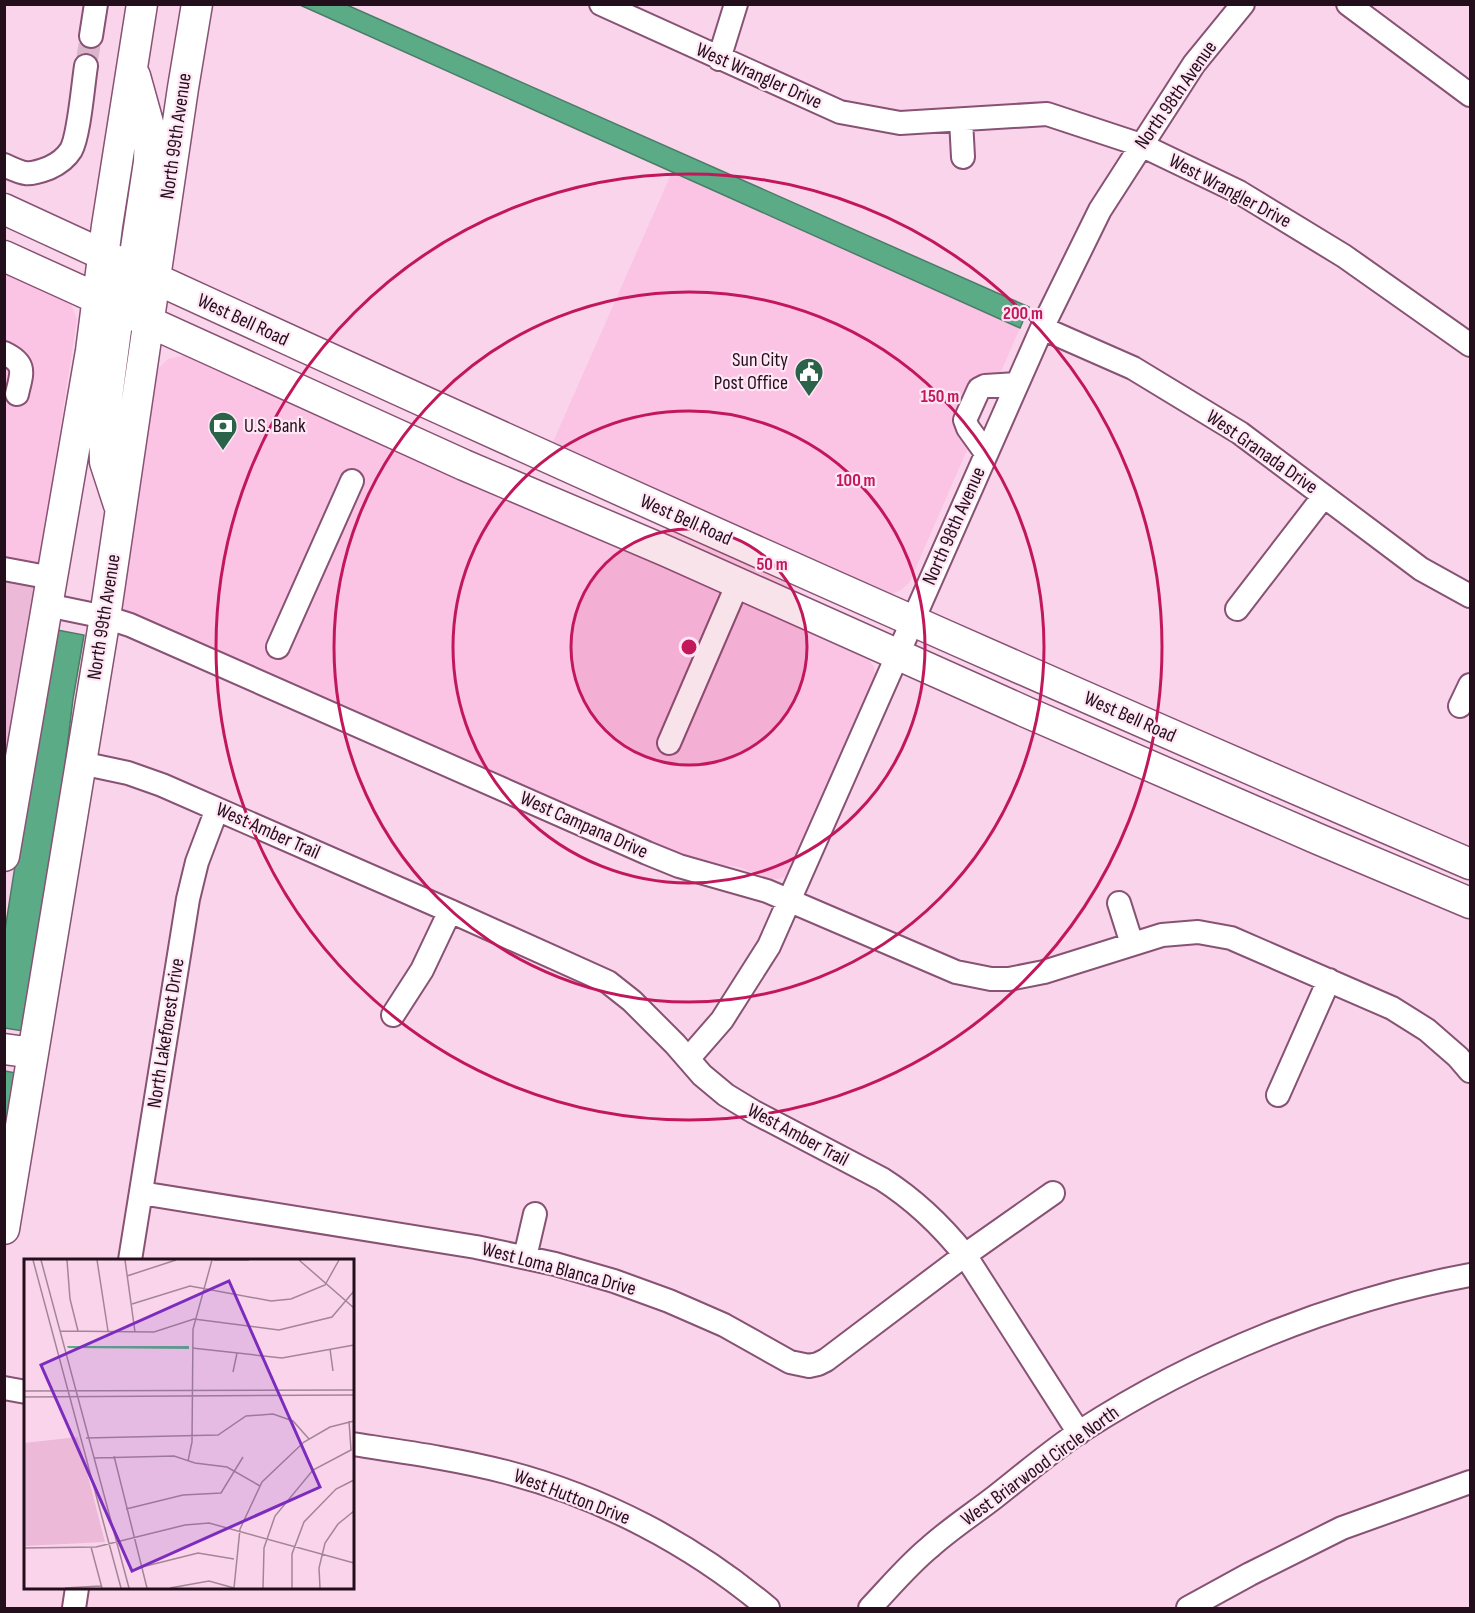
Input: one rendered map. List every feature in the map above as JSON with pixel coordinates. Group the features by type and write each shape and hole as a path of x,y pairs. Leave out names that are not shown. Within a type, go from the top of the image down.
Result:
{"main road":[{"path":"4,856 91,351 109,302 120,289 112,266 103,255 142,4"},
{"name":"North 99th Avenue","path":"144,274 183,88 192,5"},
{"path":"132,65 150,130 144,274 133,287 136,299 149,320"},
{"name":"West Bell Road","path":"4,209 386,386 912,621 1470,864"},
{"name":"West Bell Road","path":"4,256 456,461 1318,839 1470,903"},
{"path":"109,302 104,420 105,462 120,509"},
{"name":"North 99th Avenue","path":"4,1229 19,1051 81,763 149,320"}],"street":[{"path":"91,36 96,4"},
{"name":"West Wrangler Drive","path":"601,4 840,112 900,123 1047,114 1141,145 1239,192 1344,255 1470,345"},
{"path":"719,59 736,4"},
{"name":"North 98th Avenue","path":"688,1059 722,1020 769,946 1042,328 1100,210 1194,64 1243,4"},
{"path":"1348,4 1470,95"},
{"path":"4,165 31,174 54,166 63,159 72,148 75,136 86,66"},
{"path":"961,120 963,157"},
{"name":"West Granada Drive","path":"1042,328 1133,368 1240,433 1421,569 1470,596"},
{"path":"4,353 17,359 22,368 17,394"},
{"path":"986,453 964,420 979,389 985,386 1017,384"},
{"path":"278,647 352,482"},
{"path":"1237,609 1324,496"},
{"name":"West Campana Drive","path":"4,569 105,617 143,631 679,867 738,881 790,900 949,969 973,976 1009,979 1044,972 1162,935 1179,932 1214,934 1248,944 1392,1008 1444,1044 1470,1071"},
{"path":"669,743 738,583"},
{"path":"1460,706 1470,685"},
{"name":"West Amber Trail","path":"81,763 145,778 608,982 632,1001 712,1085 739,1104 897,1189 932,1217 965,1255 1079,1433"},
{"name":"North Lakeforest Drive","path":"130,1259 188,899 196,862 217,809"},
{"path":"1119,903 1132,944"},
{"path":"393,1015 422,970 450,911"},
{"path":"1278,1095 1329,980"},
{"name":"West Loma Blanca Drive","path":"141,1193 476,1247 584,1272 642,1290 724,1325 790,1362 809,1366 826,1360 965,1255 1053,1193"},
{"path":"525,1257 535,1214"},
{"name":"West Briarwood Circle North","path":"870,1608 929,1547 1079,1433 1144,1394 1209,1361 1330,1312 1470,1275"},
{"path":"4,1388 24,1392"},
{"name":"West Hutton Drive","path":"354,1444 478,1465 534,1480 589,1500 642,1524 692,1553 741,1586 768,1608"},
{"path":"1188,1608 1342,1528 1470,1482"},
{"path":"74,1608 77,1589"}],"shaded area":[{"path":"300,5 347,5 1029,307 1020,328"},
{"path":"672,172 1020,328 914,572 909,583 901,590 892,594 553,442"},
{"path":"4,271 70,302 77,319 36,585 5,579"},
{"path":"182,356 194,357 864,652 874,667 875,676 785,877 769,879 739,867 709,863 660,848 131,615 123,609 120,601 156,377 159,368 168,359"},
{"path":"5,579 36,585 5,781"},
{"path":"52,629 84,635 73,699 55,848 23,1031 5,1028 5,930"},
{"path":"5,1071 16,1073 5,1132"}],"tunnel":[{"path":"86,66 91,36"}],"place":[{"name":"Sun City Post Office","path":"809,398"},
{"name":"U.S. Bank","path":"223,452"}]}
